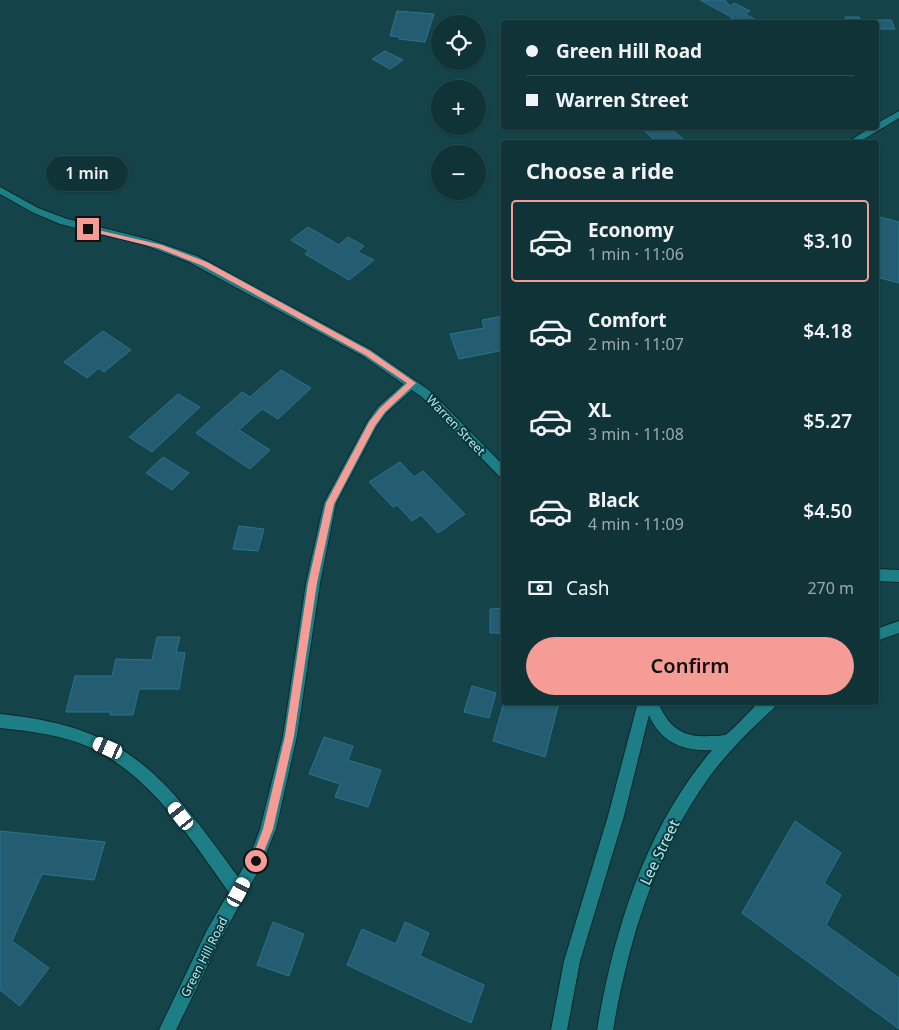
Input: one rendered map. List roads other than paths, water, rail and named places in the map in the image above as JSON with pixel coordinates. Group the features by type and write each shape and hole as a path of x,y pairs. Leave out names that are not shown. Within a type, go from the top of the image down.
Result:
{"street":[{"path":"879,126 899,114"},
{"path":"856,140 873,130"},
{"name":"Warren Street","path":"0,190 35,210 64,222 147,242 193,259 367,353 431,398 501,471"},
{"name":"Green Hill Road","path":"167,1030 213,936 256,861 268,829 290,736 313,583 330,503 372,424 382,410 412,383"},
{"path":"879,576 899,576"},
{"path":"879,577 899,583"},
{"path":"879,634 899,627"},
{"path":"559,1030 572,961 616,816 644,705"},
{"path":"652,705 656,717 665,730 691,745 729,742"},
{"name":"Lee Street","path":"605,1030 622,941 648,872 682,806 701,777 729,742 767,705"},
{"path":"0,721 20,722 55,729 108,748 134,768 169,801 239,892"}]}
